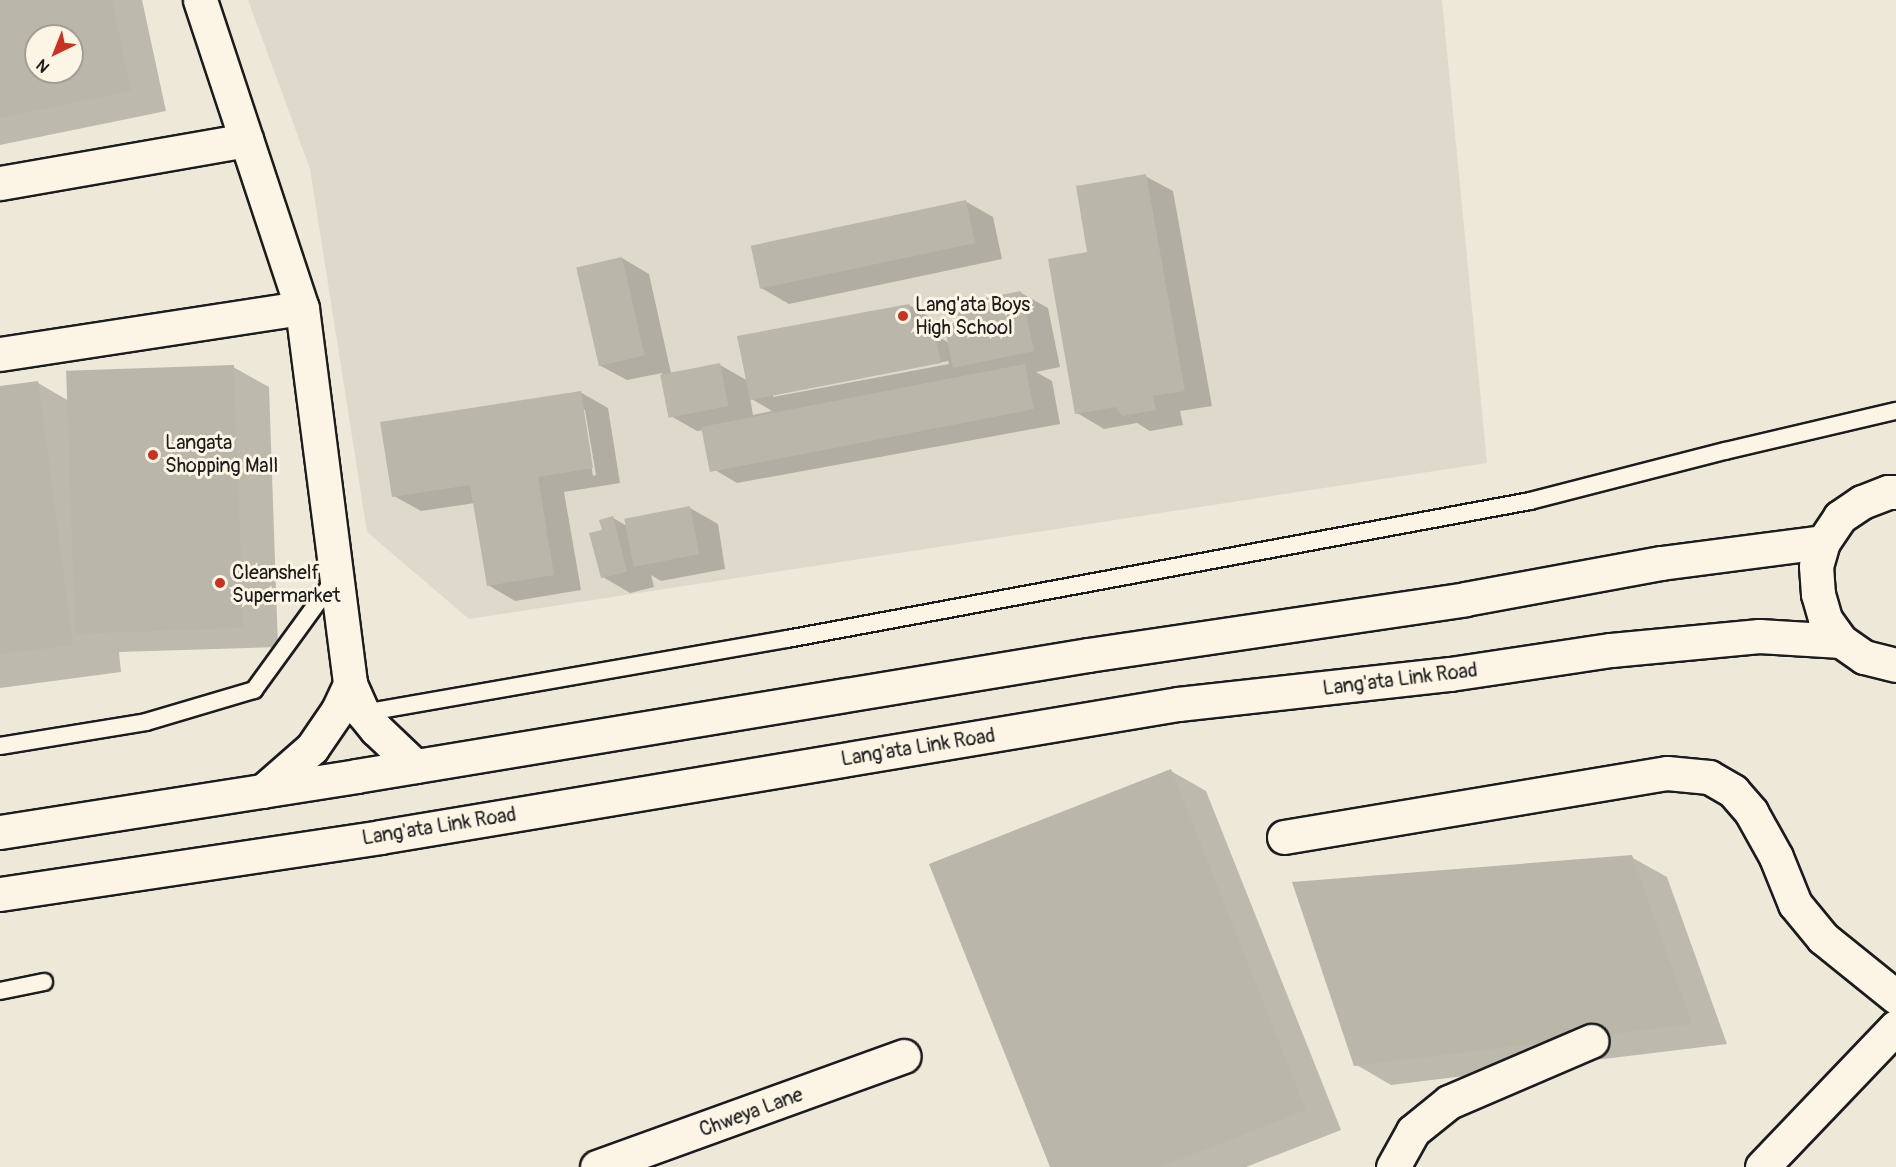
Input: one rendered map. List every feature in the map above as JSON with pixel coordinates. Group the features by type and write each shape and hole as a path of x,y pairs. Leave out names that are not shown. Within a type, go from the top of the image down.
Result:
{"main road":[{"path":"200,0 302,308 336,577 356,698 391,746 415,766"},
{"path":"0,183 246,140"},
{"path":"0,354 302,308"},
{"path":"1894,667 1864,657 1841,641 1825,619 1818,594 1816,566 1823,542 1840,517 1862,502 1887,492 1896,492"},
{"path":"0,832 1088,655 1465,599 1661,563 1823,542"},
{"name":"Lang'ata Link Road","path":"0,894 380,837 1178,704 1450,674 1611,650 1759,636 1841,641"},
{"path":"262,791 312,748 338,710 356,698"},
{"path":"1284,837 1667,773 1709,777 1733,791 1751,812 1776,857 1795,904 1823,938 1896,997"},
{"path":"1762,1167 1896,1027"},
{"path":"1393,1167 1413,1131 1449,1102 1591,1041"},
{"name":"Chweya Lane","path":"597,1167 904,1056"}],"lane":[{"path":"356,698 787,639 1530,501 1779,437 1896,411"},
{"path":"0,746 146,722 254,690 336,577"},
{"path":"0,991 44,982"}],"shaded area":[{"name":"Lang'ata Boys High School","path":"248,0 1442,0 1487,463 469,619 367,532 310,169"}],"building":[{"path":"0,0 112,0 131,91 0,118"},
{"path":"1146,174 1185,391 1153,396 1156,410 1122,416 1116,407 1075,414 1048,259 1087,252 1076,186"},
{"path":"966,200 975,243 760,289 751,246"},
{"path":"622,257 645,355 599,366 576,268"},
{"path":"1021,291 1034,351 953,368 944,324 959,322 955,304"},
{"path":"909,304 915,337 935,333 941,363 750,400 737,336"},
{"path":"720,363 728,406 669,418 660,375"},
{"path":"1025,364 1034,409 710,472 701,427"},
{"name":"Langata Shopping Mall","path":"234,365 243,628 75,634 66,371"},
{"path":"38,381 73,645 0,654 0,386"},
{"path":"581,391 593,468 538,477 554,575 487,586 470,485 392,497 380,422"},
{"path":"690,506 699,554 634,567 624,519"},
{"path":"613,516 627,572 601,578 589,533 602,530 599,520"},
{"path":"1171,769 1306,1110 1160,1167 1050,1167 929,864"},
{"path":"1632,855 1692,1024 1354,1066 1292,882"}],"place":[{"name":"Lang'ata Boys High School","path":"903,316"},
{"name":"Langata Shopping Mall","path":"153,455"},
{"name":"Cleanshelf Supermarket","path":"220,583"}]}
